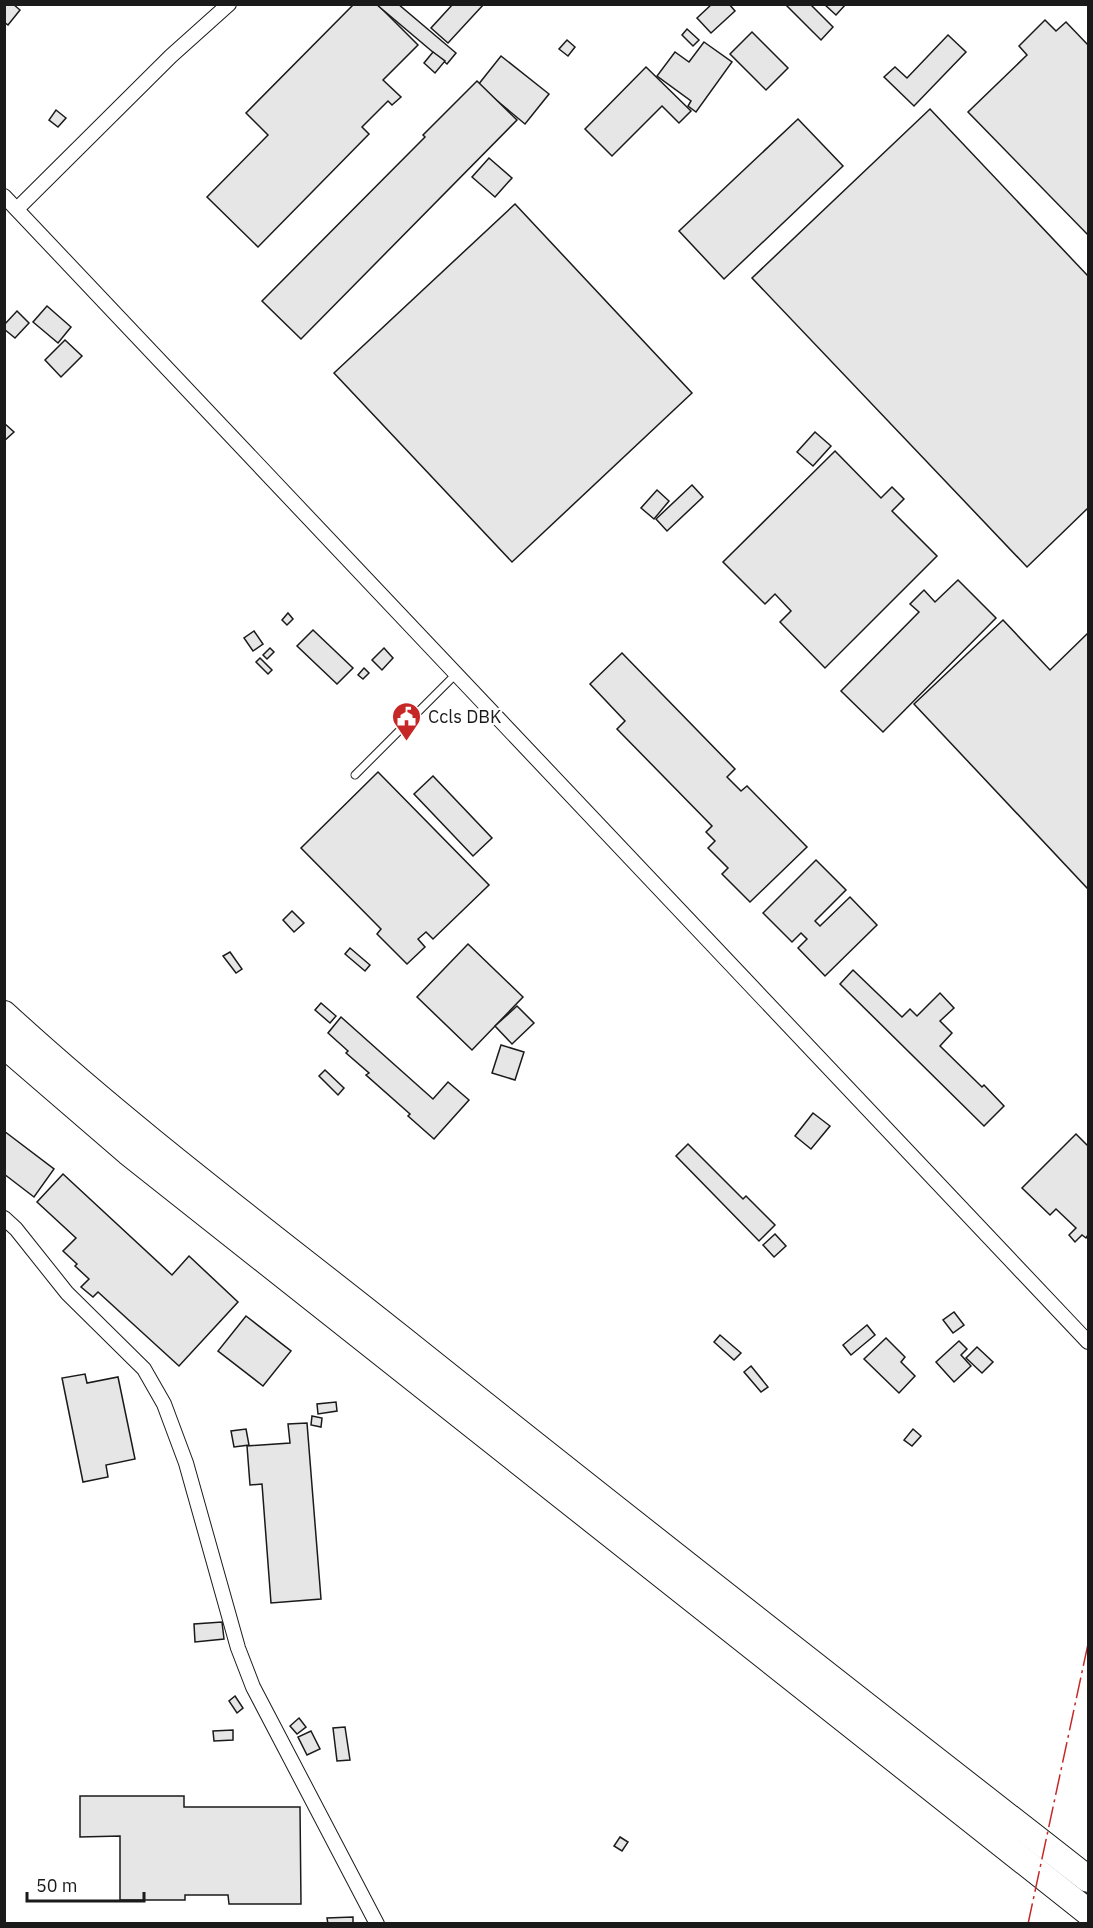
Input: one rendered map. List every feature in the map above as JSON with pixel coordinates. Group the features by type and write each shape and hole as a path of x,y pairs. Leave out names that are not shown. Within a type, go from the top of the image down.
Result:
{"highway":[{"path":"4,1014 62,1066 238,1209 693,1571 1089,1879"},
{"path":"4,1044 128,1152 1089,1912"},
{"path":"4,1064 39,1087 75,1104"}],"street":[{"path":"17,209 171,56 229,4"},
{"path":"4,196 1089,1342"},
{"path":"4,1218 16,1229 67,1293 144,1369 164,1404 186,1462 238,1648 254,1687 377,1923"}],"lane":[{"path":"355,775 456,674"}],"building":[{"path":"4,4 13,4 20,10 8,25 4,22"},
{"path":"354,4 377,4 418,45 383,80 401,97 392,105 388,101 362,127 369,134 258,247 207,197 268,135 246,113"},
{"path":"376,4 398,4 456,53 447,64"},
{"path":"453,4 484,4 448,43 431,28"},
{"path":"712,4 729,4 735,11 711,33 697,18"},
{"path":"785,4 810,4 833,27 821,40"},
{"path":"824,4 846,4 836,15"},
{"path":"1045,20 1056,31 1066,22 1088,45 1088,235 968,112 1027,55 1019,46"},
{"path":"687,29 699,40 693,46 682,35"},
{"path":"752,32 788,68 766,90 730,54"},
{"path":"948,35 966,52 914,106 884,77 895,67 907,78"},
{"path":"567,40 575,47 568,56 559,49"},
{"path":"704,42 732,62 696,112 688,106 691,101 657,76 675,52 689,62"},
{"path":"433,52 445,61 435,73 424,63"},
{"path":"501,56 549,94 525,124 478,85"},
{"path":"646,67 691,111 679,123 662,106 612,156 585,129"},
{"path":"477,81 517,120 301,339 262,301 425,137 423,135"},
{"path":"930,109 1088,276 1088,508 1027,567 752,278"},
{"path":"56,110 66,118 58,127 49,120"},
{"path":"798,119 843,166 724,279 679,231"},
{"path":"489,158 512,178 495,197 472,177"},
{"path":"515,204 692,393 512,562 334,373"},
{"path":"47,306 71,327 58,343 33,322"},
{"path":"17,311 29,323 15,338 4,329 4,325"},
{"path":"65,340 82,356 61,377 45,360"},
{"path":"4,423 14,432 4,441"},
{"path":"815,432 831,446 813,466 797,452"},
{"path":"835,451 881,498 892,487 904,499 892,511 937,556 825,668 780,622 791,611 775,594 765,604 723,562"},
{"path":"692,485 703,497 667,531 656,519"},
{"path":"657,490 669,501 654,519 641,508"},
{"path":"958,580 996,618 883,732 841,691 919,612 910,604 924,590 935,602"},
{"path":"288,613 293,619 287,625 282,620"},
{"path":"1003,620 1050,670 1088,633 1088,889 914,704"},
{"path":"313,630 353,668 337,684 297,646"},
{"path":"254,631 263,644 253,651 244,638"},
{"path":"270,648 274,652 267,659 263,655"},
{"path":"384,648 393,658 382,670 372,660"},
{"path":"622,653 735,769 727,777 741,791 747,786 807,847 750,902 722,874 728,868 708,848 715,841 706,832 712,826 617,729 625,721 590,684"},
{"path":"260,658 272,670 268,674 256,662"},
{"path":"364,668 369,673 363,679 358,675"},
{"path":"378,772 489,885 433,939 426,932 418,939 425,947 407,964 377,934 381,929 301,848"},
{"path":"433,776 492,838 473,856 414,794"},
{"path":"816,860 846,890 815,921 820,926 850,897 877,925 825,976 798,948 807,939 801,933 792,942 763,913"},
{"path":"292,911 304,923 294,932 283,920"},
{"path":"468,944 523,997 472,1050 417,997"},
{"path":"350,948 370,965 365,971 345,954"},
{"path":"230,952 242,969 236,973 223,956"},
{"path":"853,970 902,1017 910,1009 917,1016 940,993 954,1008 940,1021 952,1033 940,1046 1004,1106 984,1126 840,984"},
{"path":"321,1003 336,1016 330,1023 315,1010"},
{"path":"517,1006 534,1023 512,1044 495,1026"},
{"path":"341,1017 433,1099 448,1082 469,1100 434,1139 366,1075 369,1073 328,1033"},
{"path":"501,1045 524,1052 515,1080 492,1073"},
{"path":"325,1070 344,1088 338,1095 319,1076"},
{"path":"813,1113 830,1126 811,1149 795,1136"},
{"path":"4,1131 54,1169 34,1197 4,1174"},
{"path":"1076,1134 1088,1146 1088,1235 1086,1238 1082,1235 1075,1242 1069,1235 1076,1228 1056,1209 1050,1215 1022,1188"},
{"path":"688,1144 743,1199 746,1196 775,1225 759,1241 676,1156"},
{"path":"63,1174 172,1275 189,1256 238,1302 179,1366 98,1292 93,1297 81,1287 89,1279 63,1251 76,1238 37,1202"},
{"path":"775,1234 786,1246 774,1257 763,1245"},
{"path":"954,1312 964,1325 953,1333 943,1320"},
{"path":"246,1316 291,1351 263,1386 218,1351"},
{"path":"867,1325 875,1335 851,1355 843,1345"},
{"path":"720,1335 741,1353 734,1360 714,1342"},
{"path":"886,1338 905,1357 901,1362 915,1376 899,1393 864,1359"},
{"path":"959,1341 967,1349 961,1355 971,1366 954,1382 936,1362"},
{"path":"977,1347 993,1362 982,1373 966,1358"},
{"path":"751,1366 768,1387 761,1392 744,1372"},
{"path":"85,1374 87,1383 118,1377 135,1459 106,1465 108,1477 83,1482 62,1378"},
{"path":"336,1402 337,1411 318,1414 317,1404"},
{"path":"312,1416 322,1418 321,1427 311,1425"},
{"path":"307,1423 321,1599 271,1603 262,1484 250,1485 247,1446 290,1443 288,1424"},
{"path":"246,1429 249,1445 234,1447 231,1431"},
{"path":"913,1429 921,1436 912,1446 904,1440"},
{"path":"222,1622 224,1639 195,1642 194,1624"},
{"path":"235,1696 243,1708 237,1713 229,1701"},
{"path":"299,1718 306,1727 297,1734 290,1726"},
{"path":"345,1727 350,1760 337,1761 333,1728"},
{"path":"233,1730 233,1740 214,1741 213,1731"},
{"path":"311,1731 320,1749 307,1755 298,1737"},
{"path":"80,1796 184,1796 184,1807 300,1807 301,1904 229,1904 228,1895 185,1895 185,1900 120,1900 120,1836 80,1837"},
{"path":"620,1837 628,1842 622,1851 614,1846"},
{"path":"353,1917 353,1924 328,1924 327,1918"}],"power":[{"path":"1028,1924 1088,1644"}],"place":[{"name":"Ccls DBK","path":"407,742"}]}
